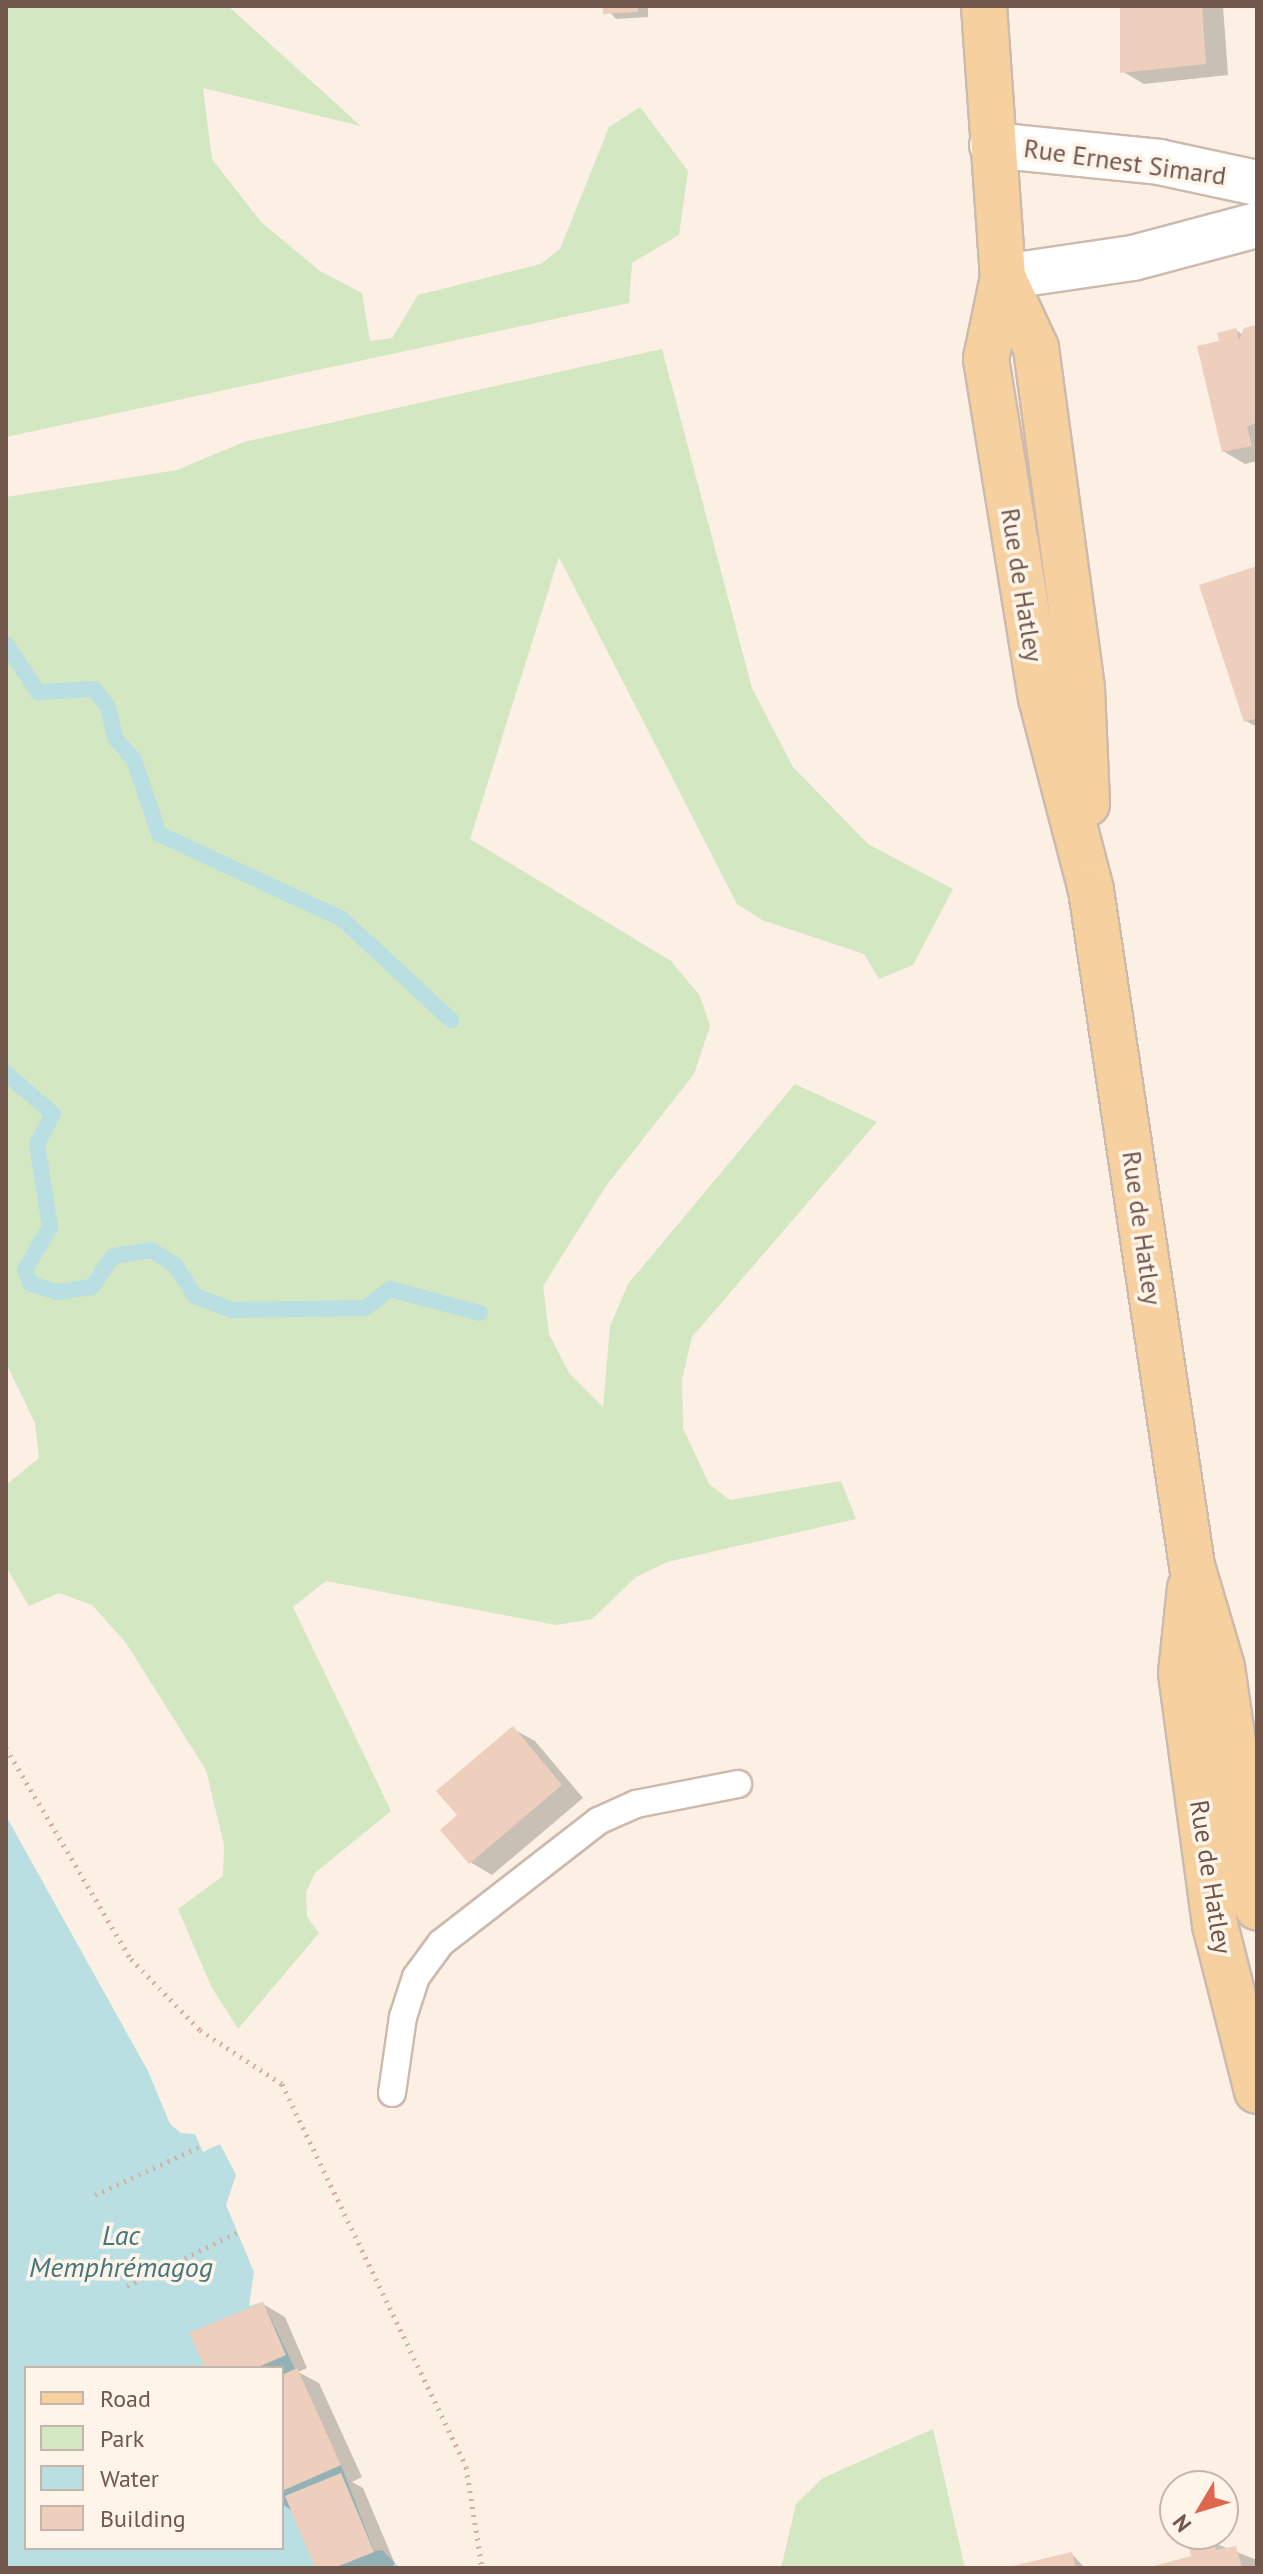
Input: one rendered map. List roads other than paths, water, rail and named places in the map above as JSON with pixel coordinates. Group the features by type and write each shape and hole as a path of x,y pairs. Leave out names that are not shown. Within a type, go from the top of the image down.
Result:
{"main road":[{"name":"Rue de Hatley","path":"984,6 1003,277 986,359 1041,698 1091,890 1192,1566 1222,1667 1257,1907"},
{"name":"Rue de Hatley","path":"1192,1566 1181,1673 1215,1925 1257,2091"}],"street":[{"name":"Rue Ernest Simard","path":"992,145 1159,162 1257,183"},
{"path":"1003,277 1133,258 1257,225"}],"lane":[{"path":"392,2093 403,2017 416,1977 441,1943 598,1821 636,1804 738,1784"}],"water":[{"name":"Lac Memphrémagog","path":"6,1816 148,2071 170,2124 181,2133 195,2134 203,2152 220,2144 236,2175 226,2205 254,2272 249,2306 263,2302 341,2465 374,2551 382,2550 400,2568 6,2568"}],"waterway":[{"path":"6,644 38,692 94,689 108,707 115,738 134,760 159,834 342,919 451,1020"},
{"path":"6,1073 53,1114 37,1144 50,1227 25,1270 31,1284 57,1292 92,1287 113,1256 151,1250 175,1265 195,1296 232,1310 365,1308 390,1289 480,1313"}]}
